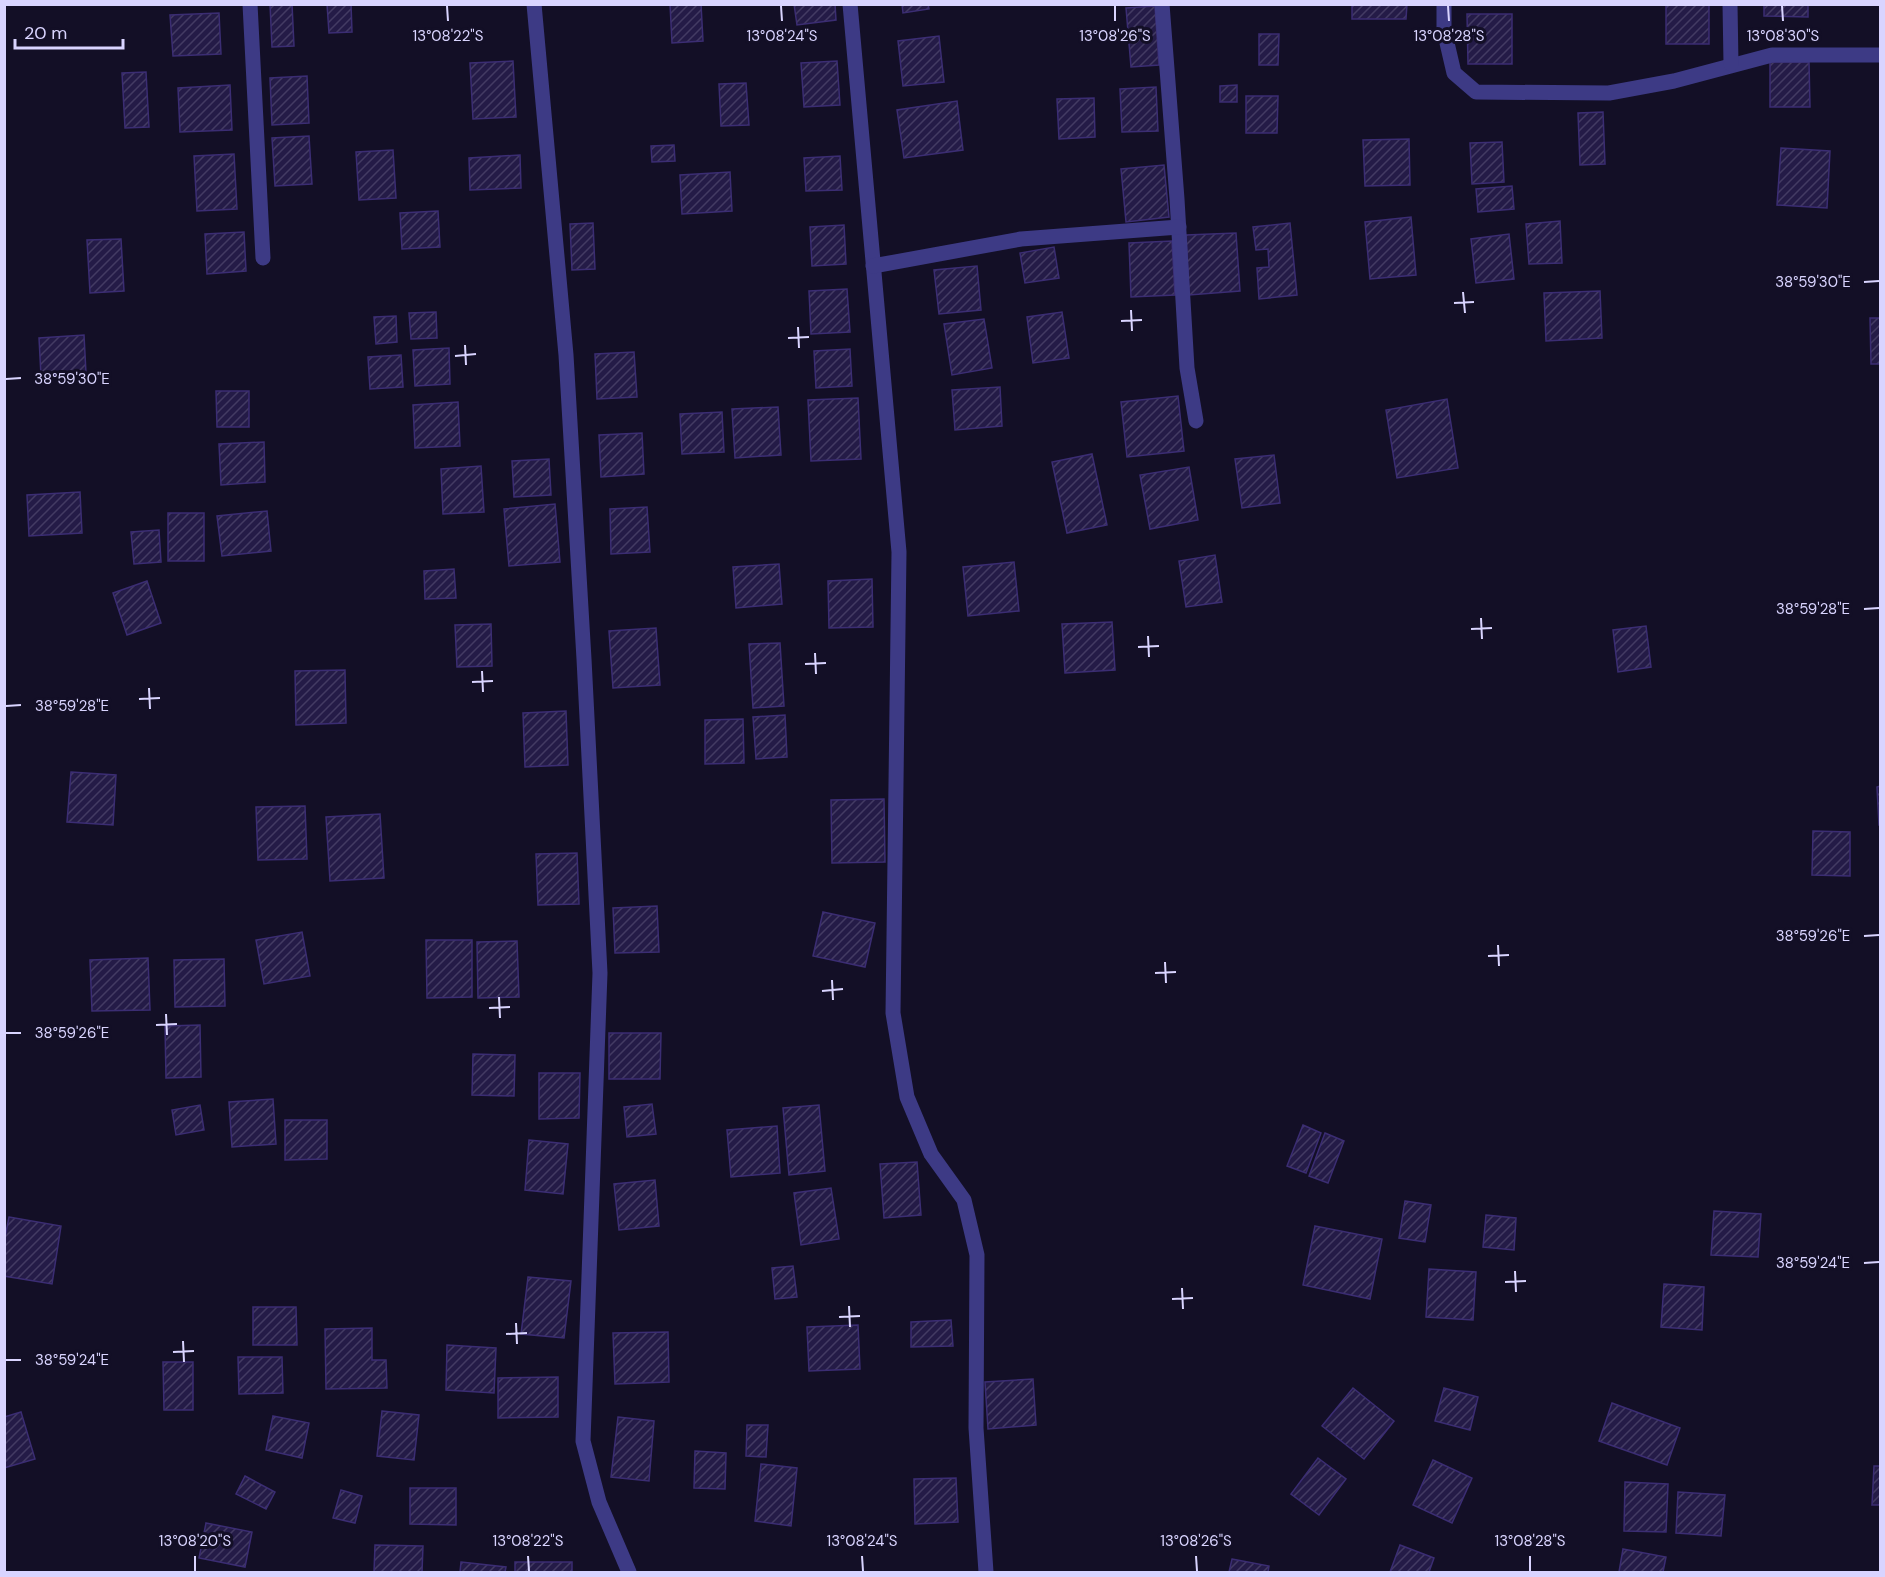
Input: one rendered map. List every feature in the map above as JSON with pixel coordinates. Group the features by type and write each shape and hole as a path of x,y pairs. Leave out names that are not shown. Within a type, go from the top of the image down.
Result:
{"street":[{"path":"250,4 263,258"},
{"path":"534,4 566,356 600,973 583,1442 599,1502 629,1572"},
{"path":"850,4 899,552 893,1013 907,1097 931,1154 964,1200 977,1255 976,1428 986,1572"},
{"path":"1162,4 1187,368 1196,421"},
{"path":"1444,4 1444,30 1454,73 1476,92 1609,93 1674,81 1731,64 1772,55 1881,55"},
{"path":"1730,4 1731,64"},
{"path":"873,266 1021,239 1179,227"}],"building":[{"path":"270,4 292,4 294,46 272,47"},
{"path":"327,4 351,4 352,32 329,33"},
{"path":"670,4 701,4 703,41 672,43"},
{"path":"794,4 835,4 836,20 797,25"},
{"path":"902,4 928,4 929,9 903,13"},
{"path":"1352,4 1407,4 1406,19 1352,19"},
{"path":"1666,4 1709,4 1709,44 1666,44"},
{"path":"1764,4 1808,4 1808,17 1764,16"},
{"path":"1155,6 1159,65 1131,67 1126,8"},
{"path":"219,13 221,54 173,56 170,15"},
{"path":"1467,14 1512,14 1512,64 1468,64"},
{"path":"1259,34 1279,34 1278,65 1259,65"},
{"path":"939,36 944,82 903,86 898,41"},
{"path":"513,61 516,117 473,119 470,63"},
{"path":"837,61 840,105 804,107 801,63"},
{"path":"1770,62 1809,62 1810,107 1770,107"},
{"path":"146,72 149,127 125,128 122,73"},
{"path":"307,76 309,123 272,125 270,78"},
{"path":"746,83 749,125 721,126 719,84"},
{"path":"230,85 232,130 180,132 178,88"},
{"path":"1237,85 1237,102 1220,102 1220,86"},
{"path":"1156,87 1158,131 1122,132 1120,89"},
{"path":"1246,96 1278,96 1277,133 1246,133"},
{"path":"1094,98 1095,137 1059,139 1057,99"},
{"path":"957,101 963,150 904,158 897,110"},
{"path":"1603,112 1605,164 1580,165 1578,113"},
{"path":"309,136 312,184 275,186 272,138"},
{"path":"1409,139 1410,185 1365,186 1363,140"},
{"path":"1502,142 1504,182 1472,184 1470,143"},
{"path":"674,145 675,161 652,162 651,146"},
{"path":"1781,148 1830,151 1827,208 1777,205"},
{"path":"393,150 396,198 359,200 356,152"},
{"path":"234,154 237,209 197,211 194,156"},
{"path":"520,155 521,188 470,190 469,158"},
{"path":"840,156 842,190 806,191 804,158"},
{"path":"1164,165 1169,217 1126,222 1121,169"},
{"path":"730,172 732,211 682,214 680,175"},
{"path":"1512,186 1514,209 1478,212 1476,189"},
{"path":"438,211 440,247 402,249 400,213"},
{"path":"1411,217 1416,275 1370,279 1365,222"},
{"path":"1560,221 1562,263 1529,264 1526,224"},
{"path":"593,223 595,269 572,270 570,224"},
{"path":"1290,223 1297,295 1259,299 1257,268 1269,267 1268,249 1256,250 1253,227"},
{"path":"844,225 846,264 812,266 810,227"},
{"path":"244,232 246,271 207,274 205,234"},
{"path":"1236,233 1240,291 1189,295 1186,235"},
{"path":"1509,234 1514,279 1476,283 1471,239"},
{"path":"121,239 124,291 90,293 87,240"},
{"path":"1172,241 1175,295 1131,297 1129,243"},
{"path":"1054,247 1059,278 1025,283 1020,253"},
{"path":"977,266 981,310 939,314 934,270"},
{"path":"847,289 850,332 811,334 809,291"},
{"path":"1600,291 1602,338 1546,341 1544,293"},
{"path":"436,312 437,338 411,339 409,313"},
{"path":"1062,312 1069,358 1033,363 1027,317"},
{"path":"396,316 397,342 376,344 374,317"},
{"path":"1870,318 1880,318 1880,364 1871,364"},
{"path":"984,319 992,368 952,375 944,324"},
{"path":"84,335 86,373 41,376 39,338"},
{"path":"449,348 450,384 415,386 413,350"},
{"path":"850,349 852,386 816,388 814,351"},
{"path":"634,352 637,397 597,399 595,354"},
{"path":"401,355 403,387 370,389 368,357"},
{"path":"1000,387 1002,426 955,430 952,390"},
{"path":"216,391 249,391 249,427 217,427"},
{"path":"1178,396 1184,451 1127,457 1121,402"},
{"path":"858,398 861,459 811,461 808,400"},
{"path":"1447,399 1458,468 1397,478 1386,410"},
{"path":"458,402 460,446 415,448 413,405"},
{"path":"778,407 781,455 735,458 732,409"},
{"path":"722,412 724,452 682,454 680,414"},
{"path":"642,433 644,474 601,477 599,435"},
{"path":"264,442 265,482 221,485 219,444"},
{"path":"1092,454 1107,525 1067,533 1052,462"},
{"path":"1274,455 1280,503 1242,508 1235,459"},
{"path":"549,459 551,495 514,497 512,461"},
{"path":"481,466 484,512 443,514 441,469"},
{"path":"1189,467 1198,520 1150,529 1140,475"},
{"path":"80,492 82,533 29,536 27,495"},
{"path":"555,504 560,562 509,566 504,509"},
{"path":"647,507 650,552 611,554 610,509"},
{"path":"267,511 271,551 222,556 217,516"},
{"path":"168,513 204,513 204,561 168,561"},
{"path":"159,530 161,562 134,564 131,532"},
{"path":"1215,555 1222,602 1186,607 1179,561"},
{"path":"1014,562 1019,611 968,616 963,567"},
{"path":"779,564 782,604 736,608 733,567"},
{"path":"454,569 456,598 425,599 424,571"},
{"path":"872,579 873,627 829,628 828,581"},
{"path":"147,581 161,623 127,635 113,593"},
{"path":"1112,622 1115,670 1065,673 1062,624"},
{"path":"491,624 492,666 457,667 455,625"},
{"path":"1646,626 1651,667 1618,672 1613,630"},
{"path":"656,628 660,685 613,688 609,631"},
{"path":"780,643 784,706 753,708 749,644"},
{"path":"345,670 346,723 296,725 295,671"},
{"path":"566,711 568,765 525,767 523,713"},
{"path":"785,715 787,757 756,759 753,717"},
{"path":"743,719 744,763 705,764 705,720"},
{"path":"71,772 116,775 113,825 67,822"},
{"path":"1880,786 1880,825 1879,825 1877,787"},
{"path":"884,799 885,862 832,863 831,800"},
{"path":"305,806 307,859 258,860 256,807"},
{"path":"380,814 384,878 330,881 326,817"},
{"path":"1813,831 1850,832 1850,876 1812,875"},
{"path":"577,853 579,904 538,905 536,854"},
{"path":"657,906 659,952 615,953 613,908"},
{"path":"823,912 875,923 865,967 813,956"},
{"path":"302,932 310,976 264,984 256,940"},
{"path":"426,940 472,940 472,997 427,998"},
{"path":"517,941 519,997 478,998 477,942"},
{"path":"148,958 150,1010 92,1011 90,960"},
{"path":"224,959 225,1006 175,1007 174,960"},
{"path":"200,1025 201,1077 166,1078 165,1026"},
{"path":"609,1033 661,1033 660,1079 609,1079"},
{"path":"473,1054 515,1055 514,1096 472,1095"},
{"path":"539,1073 580,1073 579,1118 539,1119"},
{"path":"273,1099 276,1144 232,1147 229,1102"},
{"path":"652,1104 656,1134 627,1137 624,1107"},
{"path":"200,1105 204,1130 176,1135 172,1110"},
{"path":"819,1105 825,1171 789,1175 783,1108"},
{"path":"285,1120 327,1120 327,1159 285,1160"},
{"path":"1303,1125 1321,1133 1306,1173 1287,1166"},
{"path":"777,1126 780,1173 731,1177 727,1130"},
{"path":"1325,1133 1344,1141 1328,1183 1309,1176"},
{"path":"529,1140 568,1144 563,1194 525,1190"},
{"path":"917,1162 921,1215 884,1218 880,1164"},
{"path":"655,1180 659,1226 619,1230 614,1184"},
{"path":"831,1188 839,1239 801,1245 794,1193"},
{"path":"1405,1201 1431,1205 1425,1242 1399,1238"},
{"path":"1714,1211 1761,1214 1758,1257 1711,1255"},
{"path":"1486,1215 1516,1218 1514,1250 1483,1247"},
{"path":"9,1217 61,1226 52,1284 4,1276 4,1242"},
{"path":"1315,1226 1382,1239 1370,1299 1303,1285"},
{"path":"793,1266 797,1297 775,1299 772,1268"},
{"path":"1429,1269 1476,1272 1473,1320 1426,1317"},
{"path":"528,1277 571,1281 564,1338 521,1334"},
{"path":"1664,1284 1704,1287 1702,1330 1661,1327"},
{"path":"253,1307 296,1307 297,1345 253,1345"},
{"path":"951,1320 953,1346 911,1347 911,1322"},
{"path":"858,1325 860,1369 809,1371 807,1327"},
{"path":"372,1328 372,1360 386,1360 387,1388 326,1389 325,1329"},
{"path":"668,1332 669,1382 615,1384 613,1333"},
{"path":"447,1345 496,1348 494,1393 446,1390"},
{"path":"238,1357 282,1357 283,1393 239,1394"},
{"path":"163,1362 193,1362 193,1410 164,1410"},
{"path":"558,1377 558,1417 498,1418 498,1378"},
{"path":"1033,1379 1036,1425 988,1429 985,1382"},
{"path":"1353,1388 1394,1421 1364,1459 1322,1426"},
{"path":"1444,1388 1478,1397 1470,1430 1435,1421"},
{"path":"1612,1403 1680,1428 1667,1465 1599,1441"},
{"path":"382,1411 419,1415 414,1460 377,1456"},
{"path":"21,1412 35,1459 4,1468 4,1417"},
{"path":"273,1416 309,1423 302,1458 266,1450"},
{"path":"618,1417 654,1421 649,1481 611,1477"},
{"path":"747,1425 768,1425 766,1457 746,1456"},
{"path":"695,1451 726,1453 725,1489 694,1488"},
{"path":"1318,1458 1346,1479 1319,1515 1291,1494"},
{"path":"1433,1460 1472,1478 1452,1523 1413,1505"},
{"path":"761,1464 797,1468 791,1526 755,1521"},
{"path":"1874,1466 1880,1466 1880,1505 1872,1505"},
{"path":"245,1476 275,1492 266,1509 236,1494"},
{"path":"956,1478 958,1522 915,1524 914,1479"},
{"path":"1625,1482 1668,1484 1666,1532 1624,1531"},
{"path":"410,1488 456,1488 456,1525 410,1524"},
{"path":"341,1490 362,1496 355,1523 333,1518"},
{"path":"1678,1492 1725,1495 1721,1536 1676,1533"},
{"path":"206,1523 252,1532 245,1567 199,1558"},
{"path":"375,1545 423,1546 422,1572 374,1572"},
{"path":"1400,1545 1434,1558 1429,1572 1390,1572"},
{"path":"1623,1549 1666,1557 1663,1572 1619,1572"},
{"path":"1232,1559 1269,1566 1268,1572 1229,1572"},
{"path":"461,1562 506,1567 505,1572 460,1572"},
{"path":"515,1562 572,1562 572,1572 515,1572"}]}
